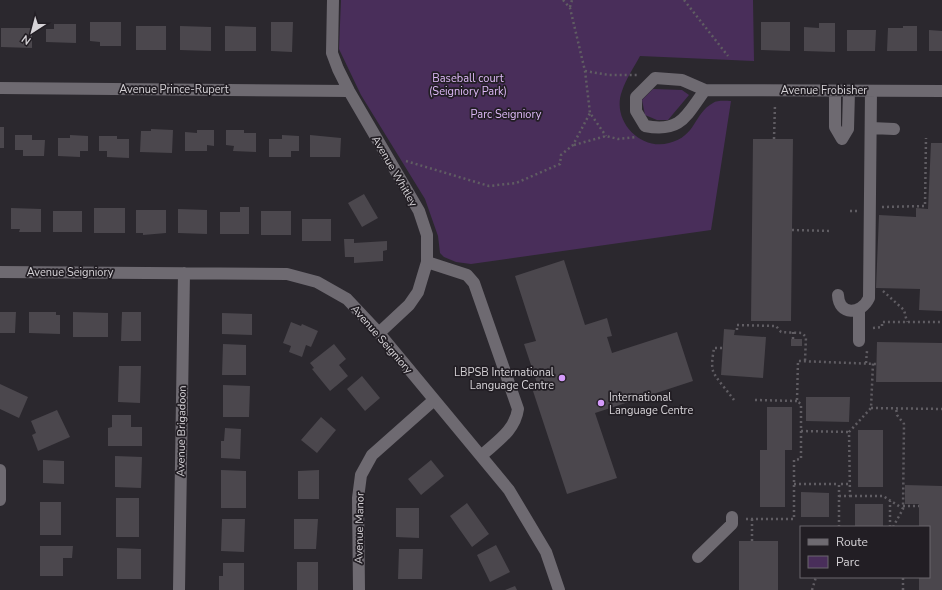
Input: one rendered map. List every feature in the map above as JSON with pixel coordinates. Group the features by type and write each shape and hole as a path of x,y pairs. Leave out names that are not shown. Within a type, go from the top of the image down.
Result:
{"street":[{"name":"Avenue Whitley","path":"333,0 332,53 338,69 349,91 419,211 427,235 427,262 418,292 380,333"},
{"name":"Avenue Frobisher","path":"705,90 684,118 672,127 660,129 645,126 636,111 636,97 655,78 682,80 705,90 942,91"},
{"name":"Avenue Prince-Rupert","path":"0,88 349,91"},
{"path":"835,91 835,127 842,139 848,129 849,90"},
{"path":"838,295 838,302 844,308 852,311 859,310 866,304 869,298 871,91"},
{"path":"871,128 894,129"},
{"path":"427,262 467,275 474,283 518,410 512,429 481,456"},
{"name":"Avenue Seigniory","path":"0,272 287,274 317,282 347,299 380,333 509,490 546,552 559,590"},
{"name":"Avenue Brigadoon","path":"179,590 184,273"},
{"path":"859,310 863,345"},
{"name":"Avenue Manor","path":"359,590 358,498 361,475 372,455 434,400"},
{"path":"0,470 0,500"},
{"path":"698,557 732,524 732,517"}],"path":[{"path":"563,0 570,8"},
{"path":"572,0 570,8 585,71 590,113 606,136"},
{"path":"684,0 728,56"},
{"path":"585,71 609,75 639,75"},
{"path":"774,139 775,101"},
{"path":"402,160 489,186 516,183 560,164 561,156 573,145 590,113"},
{"path":"573,145 606,136 618,139 642,137"},
{"path":"879,207 925,206 926,138"},
{"path":"850,211 859,212"},
{"path":"792,230 832,231"},
{"path":"884,293 904,310 907,316 907,322"},
{"path":"771,326 772,321"},
{"path":"876,326 882,326 882,322 942,322"},
{"path":"737,330 737,325 776,326 781,332 802,333 806,337 805,361"},
{"path":"793,332 793,339"},
{"path":"863,345 866,363"},
{"path":"722,348 714,348 713,371 716,378 721,382 734,400"},
{"path":"797,401 798,361 875,363 871,408 849,432 850,496"},
{"path":"752,541 752,519 794,519 794,460 801,459 801,404 797,401 755,400"},
{"path":"871,408 942,409"},
{"path":"892,526 903,507 904,424 897,415 896,408"},
{"path":"801,431 849,432"},
{"path":"794,484 850,484"},
{"path":"838,484 839,526"},
{"path":"839,496 883,496 903,507 919,506"},
{"path":"890,500 891,526"},
{"path":"812,590 816,578"},
{"path":"903,578 903,590"}],"green space":[{"name":"Parc Seigniory","path":"341,0 753,0 754,61 640,56 622,91 620,102 621,112 624,122 630,131 638,138 658,144 678,140 685,135 702,113 713,103 719,101 731,101 711,230 471,264 456,262 444,257 440,253 438,236 425,199 361,95 339,49"},
{"path":"653,89 682,90 689,95 668,120 657,120 645,115 642,100"}],"building":[{"path":"90,22 121,22 121,46 100,46 100,42 90,41"},
{"path":"271,22 293,22 292,52 271,51"},
{"path":"761,22 790,22 790,51 761,50"},
{"path":"819,23 835,23 835,52 804,51 804,27 819,28"},
{"path":"54,24 76,24 76,43 46,42 46,29 54,29"},
{"path":"136,26 166,26 166,50 136,50"},
{"path":"180,26 211,27 211,51 180,50"},
{"path":"225,26 256,27 256,51 225,51"},
{"path":"903,26 917,26 917,51 887,51 888,28 903,28"},
{"path":"1,28 32,28 32,48 1,47"},
{"path":"847,30 876,30 875,51 847,51"},
{"path":"929,30 942,31 942,51 929,51"},
{"path":"0,127 4,127 4,148 0,148"},
{"path":"151,129 173,130 172,153 140,152 141,131 151,131"},
{"path":"197,130 214,130 214,146 207,145 207,151 185,151 185,132 197,133"},
{"path":"226,130 244,130 244,133 256,133 256,152 233,151 234,146 226,145"},
{"path":"15,135 32,135 32,140 45,140 44,156 23,156 23,150 15,150"},
{"path":"70,135 88,136 88,151 80,151 80,157 58,156 58,138 70,138"},
{"path":"282,135 299,136 299,151 291,151 291,157 269,157 269,139 282,139"},
{"path":"310,135 341,138 340,157 310,157"},
{"path":"99,136 117,136 117,139 129,139 129,158 107,157 107,151 99,151"},
{"path":"753,139 793,139 791,321 751,321"},
{"path":"931,143 942,143 942,311 919,310 920,289 876,288 879,215 916,217 916,208 928,209"},
{"path":"364,194 378,218 362,227 348,203"},
{"path":"240,207 249,207 249,234 220,234 220,212 240,212"},
{"path":"11,208 41,209 41,232 19,232 20,229 11,229"},
{"path":"94,208 125,208 125,233 94,233"},
{"path":"178,209 207,210 207,234 178,233"},
{"path":"136,210 166,210 166,233 143,235 143,233 136,233"},
{"path":"53,211 82,211 82,232 53,232"},
{"path":"261,211 291,211 291,235 261,235"},
{"path":"302,219 331,219 331,241 302,241"},
{"path":"344,239 354,239 354,243 387,241 387,250 383,251 383,261 354,263 354,257 345,257"},
{"path":"564,260 585,325 607,318 612,336 607,337 612,353 677,332 693,381 595,413 617,478 567,494 533,391 539,389 524,344 536,341 515,276"},
{"path":"0,312 16,312 15,333 0,333"},
{"path":"29,312 56,312 56,315 60,315 60,334 29,333"},
{"path":"73,312 108,313 108,337 73,337"},
{"path":"122,312 141,312 141,341 121,341"},
{"path":"222,313 252,314 252,335 222,334"},
{"path":"291,322 301,326 302,324 318,331 311,347 306,345 302,357 289,352 291,346 283,343"},
{"path":"724,329 735,330 734,335 766,337 763,378 721,375"},
{"path":"791,339 802,339 802,346 791,346"},
{"path":"877,342 942,343 942,382 876,382"},
{"path":"223,344 246,345 246,375 222,375"},
{"path":"334,344 346,359 339,365 348,376 330,391 312,369 314,368 310,363"},
{"path":"119,366 141,366 140,403 118,402"},
{"path":"362,376 380,398 365,411 347,389"},
{"path":"0,384 28,397 19,418 0,409"},
{"path":"223,385 250,386 249,417 223,417"},
{"path":"806,397 850,397 849,422 806,421"},
{"path":"767,407 792,407 792,450 785,450 785,507 760,507 760,450 767,450"},
{"path":"57,410 70,437 38,451 32,435 36,433 31,421"},
{"path":"112,415 131,415 131,427 142,427 142,446 108,446 108,428 112,427"},
{"path":"321,417 336,430 317,453 301,440"},
{"path":"225,428 241,429 240,459 221,458 221,441 224,441"},
{"path":"858,430 883,430 883,487 858,487"},
{"path":"115,456 142,457 141,488 115,487"},
{"path":"43,460 64,461 64,484 43,483"},
{"path":"431,460 444,476 421,495 408,479"},
{"path":"221,470 246,471 246,508 221,508"},
{"path":"319,470 319,499 298,499 298,471"},
{"path":"905,485 942,486 942,590 919,590 919,578 930,578 930,526 919,526 919,504 905,504"},
{"path":"801,492 829,493 829,517 801,517"},
{"path":"116,498 139,498 139,537 116,537"},
{"path":"40,502 61,502 61,535 40,535"},
{"path":"467,503 489,534 472,547 450,516"},
{"path":"855,504 883,504 883,526 855,526"},
{"path":"396,508 419,508 419,538 396,537"},
{"path":"222,519 245,519 244,552 221,551"},
{"path":"294,519 318,519 316,549 294,549"},
{"path":"739,541 778,541 778,590 739,590"},
{"path":"496,545 510,572 490,582 477,555"},
{"path":"40,546 73,546 72,558 63,558 63,576 40,576"},
{"path":"117,548 141,549 141,579 117,579"},
{"path":"399,549 423,549 422,579 398,579"},
{"path":"297,562 318,562 318,590 297,590"},
{"path":"223,563 244,563 244,590 219,590 219,576 223,576"},
{"path":"515,586 517,590 505,590"}],"place":[{"name":"LBPSB International Language Centre","path":"562,378"},
{"name":"International Language Centre","path":"601,403"}],"park label":[{"name":"Baseball court (Seigniory Park)","path":"468,84"}]}
